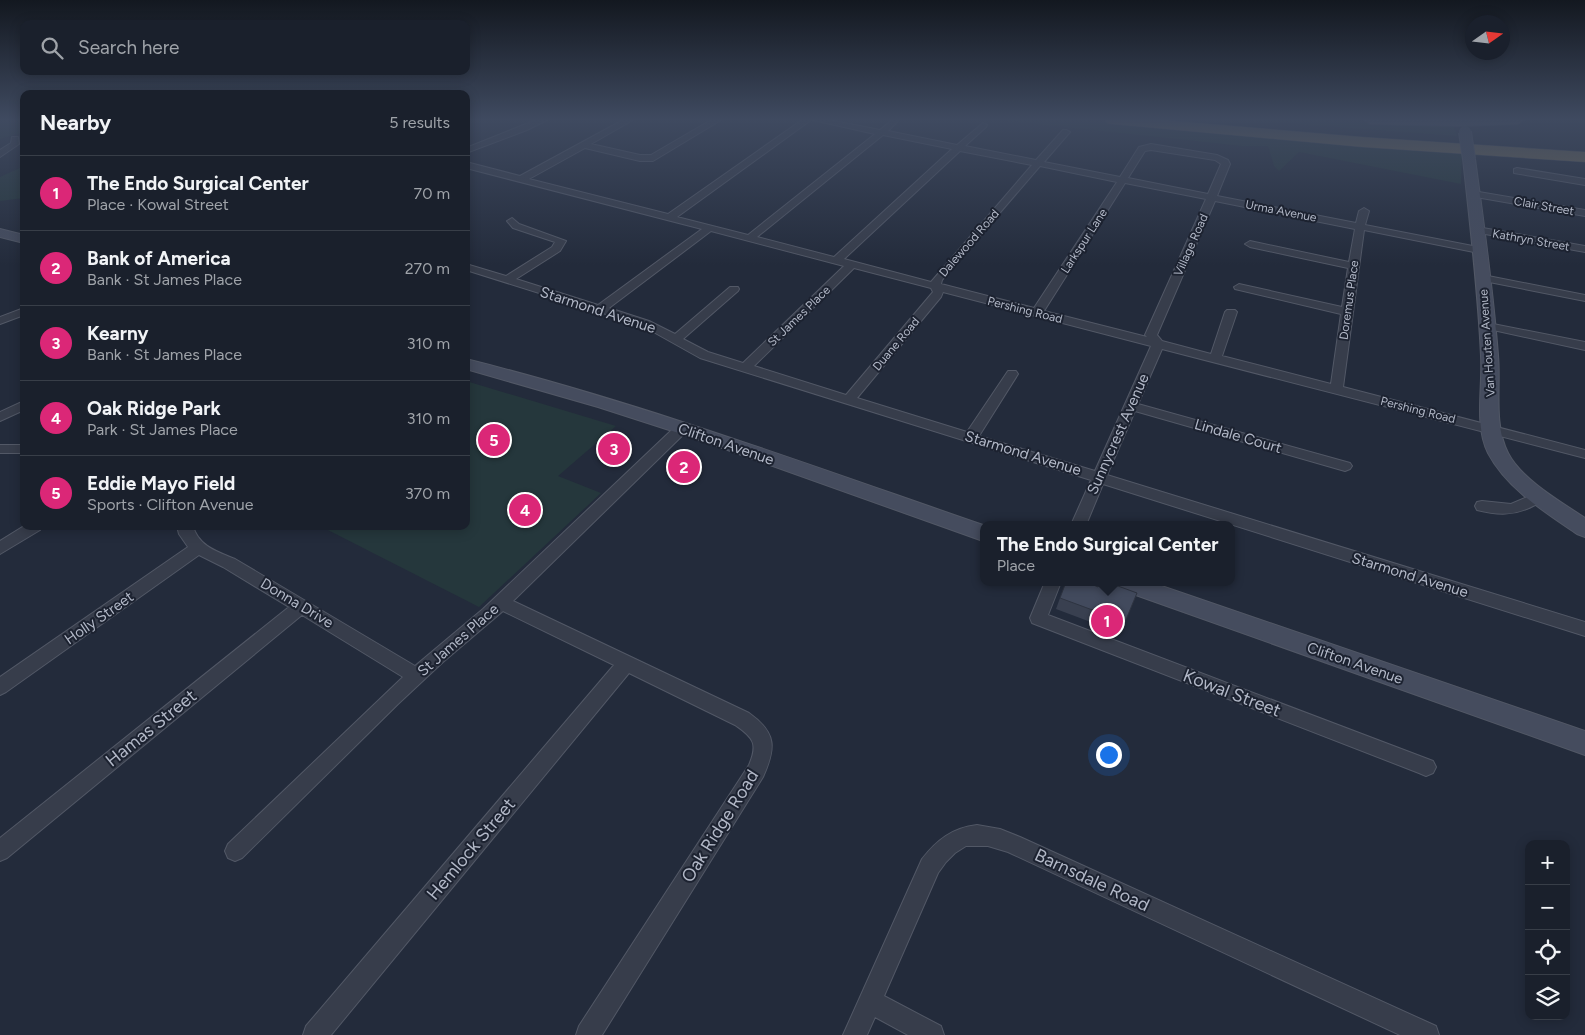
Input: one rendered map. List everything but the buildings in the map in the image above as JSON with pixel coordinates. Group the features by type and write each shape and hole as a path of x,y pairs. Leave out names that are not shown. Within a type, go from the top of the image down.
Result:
{"main road":[{"name":"Van Houten Avenue","path":"1470,168 1488,326 1492,379 1492,430 1497,452 1503,462 1539,498 1585,529"},
{"path":"0,233 20,236"},
{"name":"Clifton Avenue","path":"470,365 604,403 682,428 980,532"},
{"name":"Clifton Avenue","path":"1135,586 1585,743"}],"street":[{"name":"Pershing Road","path":"478,168 1585,454"},
{"path":"520,180 541,168"},
{"path":"668,218 738,168"},
{"path":"749,238 837,168"},
{"path":"836,261 938,168"},
{"name":"Dalewood Road","path":"936,287 937,279 1035,168"},
{"name":"Urma Avenue","path":"1061,168 1479,250"},
{"name":"Larkspur Lane","path":"1037,313 1130,168"},
{"name":"Village Road","path":"1158,344 1151,335 1224,168"},
{"path":"1517,171 1585,182"},
{"name":"Clair Street","path":"1473,194 1585,213"},
{"name":"Doremus Place","path":"1336,390 1360,226 1364,211"},
{"path":"507,280 556,249 561,241 516,226 512,221"},
{"path":"600,309 708,228"},
{"name":"Kathryn Street","path":"1477,230 1585,249"},
{"path":"1250,244 1354,266"},
{"name":"St James Place","path":"746,367 851,265"},
{"name":"Starmond Avenue","path":"470,268 657,328 704,355 1585,629"},
{"path":"1483,278 1585,298"},
{"name":"Duane Road","path":"849,399 937,295 936,287"},
{"path":"1239,287 1348,312"},
{"path":"675,340 734,289"},
{"path":"1215,359 1231,312"},
{"path":"0,322 20,313"},
{"path":"1488,326 1585,346"},
{"name":"Sunnycrest Avenue","path":"1080,521 1158,344"},
{"path":"971,438 1012,374"},
{"name":"Lindale Court","path":"1131,406 1345,466"},
{"path":"0,417 20,407"},
{"name":"St James Place","path":"235,851 416,676 500,603 682,428"},
{"path":"0,449 20,449"},
{"path":"1482,506 1497,509 1519,509 1539,498"},
{"path":"0,548 29,530"},
{"path":"185,530 186,535 198,548"},
{"name":"Donna Drive","path":"198,548 229,563 416,676"},
{"name":"Holly Street","path":"0,687 198,548"},
{"name":"Kowal Street","path":"1051,586 1038,618 1426,767"},
{"name":"Oak Ridge Road","path":"500,603 742,720 757,729 764,742 762,758 756,771 588,1035"},
{"name":"Hamas Street","path":"0,851 302,606"},
{"name":"Hemlock Street","path":"315,1035 626,664"},
{"name":"Barnsdale Road","path":"855,1035 930,866 939,852 954,840 972,834 993,836 1013,844 1427,1035"},
{"path":"870,1001 932,1035"}],"shaded area":[{"path":"20,168 20,198 0,201 0,177"},
{"path":"1382,168 1461,168 1461,184"},
{"path":"470,382 616,426 558,476 601,493 479,607 328,530 470,530"}],"place":[{"name":"Eddie Mayo Field","path":"494,440"},
{"name":"Kearny","path":"614,449"},
{"name":"Bank of America","path":"684,467"},
{"name":"Oak Ridge Park","path":"525,510"},
{"name":"The Endo Surgical Center","path":"1107,621"}]}
